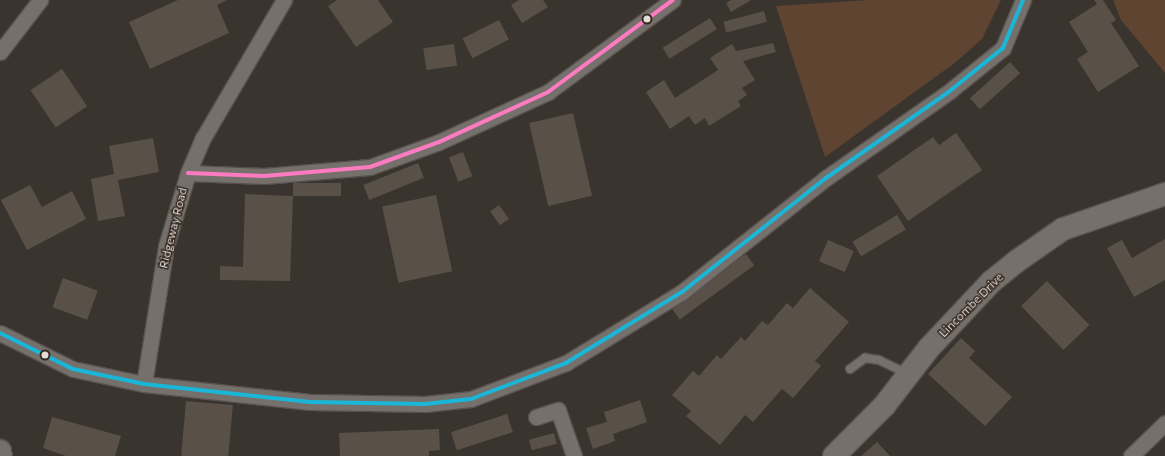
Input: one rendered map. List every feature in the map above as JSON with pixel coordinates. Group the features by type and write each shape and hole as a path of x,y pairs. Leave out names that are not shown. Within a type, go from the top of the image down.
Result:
{"street":[{"path":"0,52 40,0"},
{"name":"Ridgeway Road","path":"144,384 166,246 188,173 204,138 284,0"},
{"path":"188,173 264,176 370,167 439,142 548,92 673,0"},
{"path":"0,333 74,369 144,384 310,402 425,404 471,398 566,363 682,292 826,178 951,90 1003,48 1023,0"},
{"name":"Lincombe Drive","path":"834,456 884,406 929,348 991,282 1017,261 1063,229 1165,194"},
{"path":"536,417 558,410 574,456"},
{"path":"1132,456 1165,423"},
{"path":"0,451 1,456"}],"lane":[{"path":"850,369 866,358 879,360 909,374"}],"shaded area":[{"path":"868,0 1001,0 982,39 956,62 825,157 776,6"},
{"path":"1113,0 1165,0 1165,73 1121,20"}],"building":[{"path":"178,0 227,0 217,5 229,33 150,69 129,22"},
{"path":"337,0 378,0 393,22 356,47 328,6"},
{"path":"519,0 543,0 548,7 522,23 511,5"},
{"path":"731,0 751,0 731,12 726,3"},
{"path":"1094,0 1103,0 1116,20 1111,23 1139,66 1098,92 1077,59 1088,52 1069,22 1097,4"},
{"path":"764,11 767,22 726,32 723,22"},
{"path":"710,18 717,29 669,59 663,48"},
{"path":"499,20 509,40 472,58 462,39"},
{"path":"773,43 776,52 743,61 755,80 742,88 747,95 738,101 741,106 709,126 705,118 695,125 689,116 670,129 646,92 664,80 675,98 718,70 710,58 732,44 736,51"},
{"path":"454,44 457,66 426,70 423,48"},
{"path":"1010,62 1020,73 980,109 970,98"},
{"path":"62,69 87,106 56,128 30,90"},
{"path":"573,113 592,196 548,206 529,123"},
{"path":"956,133 982,170 908,221 877,176 933,137 939,145"},
{"path":"153,138 159,172 118,180 125,216 98,221 91,179 114,174 109,146"},
{"path":"463,152 472,176 458,182 449,157"},
{"path":"418,163 424,178 369,200 363,185"},
{"path":"293,183 341,183 341,196 293,196"},
{"path":"30,185 42,207 72,191 86,219 27,250 1,200"},
{"path":"245,194 293,196 290,281 220,280 220,266 243,267"},
{"path":"436,195 452,271 398,283 382,206"},
{"path":"499,205 509,219 500,225 490,211"},
{"path":"897,215 906,230 861,256 852,242"},
{"path":"1165,239 1165,280 1134,297 1107,248 1122,240 1132,258"},
{"path":"828,240 854,251 845,272 819,261"},
{"path":"746,254 754,265 680,319 672,308"},
{"path":"63,278 98,291 87,320 52,307"},
{"path":"1047,281 1089,325 1063,350 1021,306"},
{"path":"810,288 849,322 815,361 821,366 793,398 782,389 753,422 745,415 720,445 686,416 691,411 672,395 693,371 699,376 717,355 721,359 741,337 745,341 762,321 768,325 787,303 793,308"},
{"path":"961,338 975,351 969,358 1012,397 985,426 928,374"},
{"path":"640,400 647,422 613,434 615,441 593,449 586,428 607,422 604,412"},
{"path":"186,401 233,405 228,456 181,456"},
{"path":"507,414 513,432 457,450 451,432"},
{"path":"52,417 121,436 115,456 66,456 43,448"},
{"path":"439,429 440,450 429,451 429,456 340,456 339,433"},
{"path":"554,433 557,444 532,450 529,440"},
{"path":"877,442 890,456 861,456"}],"transit line":[{"path":"188,173 264,176 370,167 439,142 548,92 673,0"},
{"path":"0,333 73,369 144,384 310,402 425,404 471,399 566,363 682,292 826,178 951,90 1003,48 1023,0"}]}
